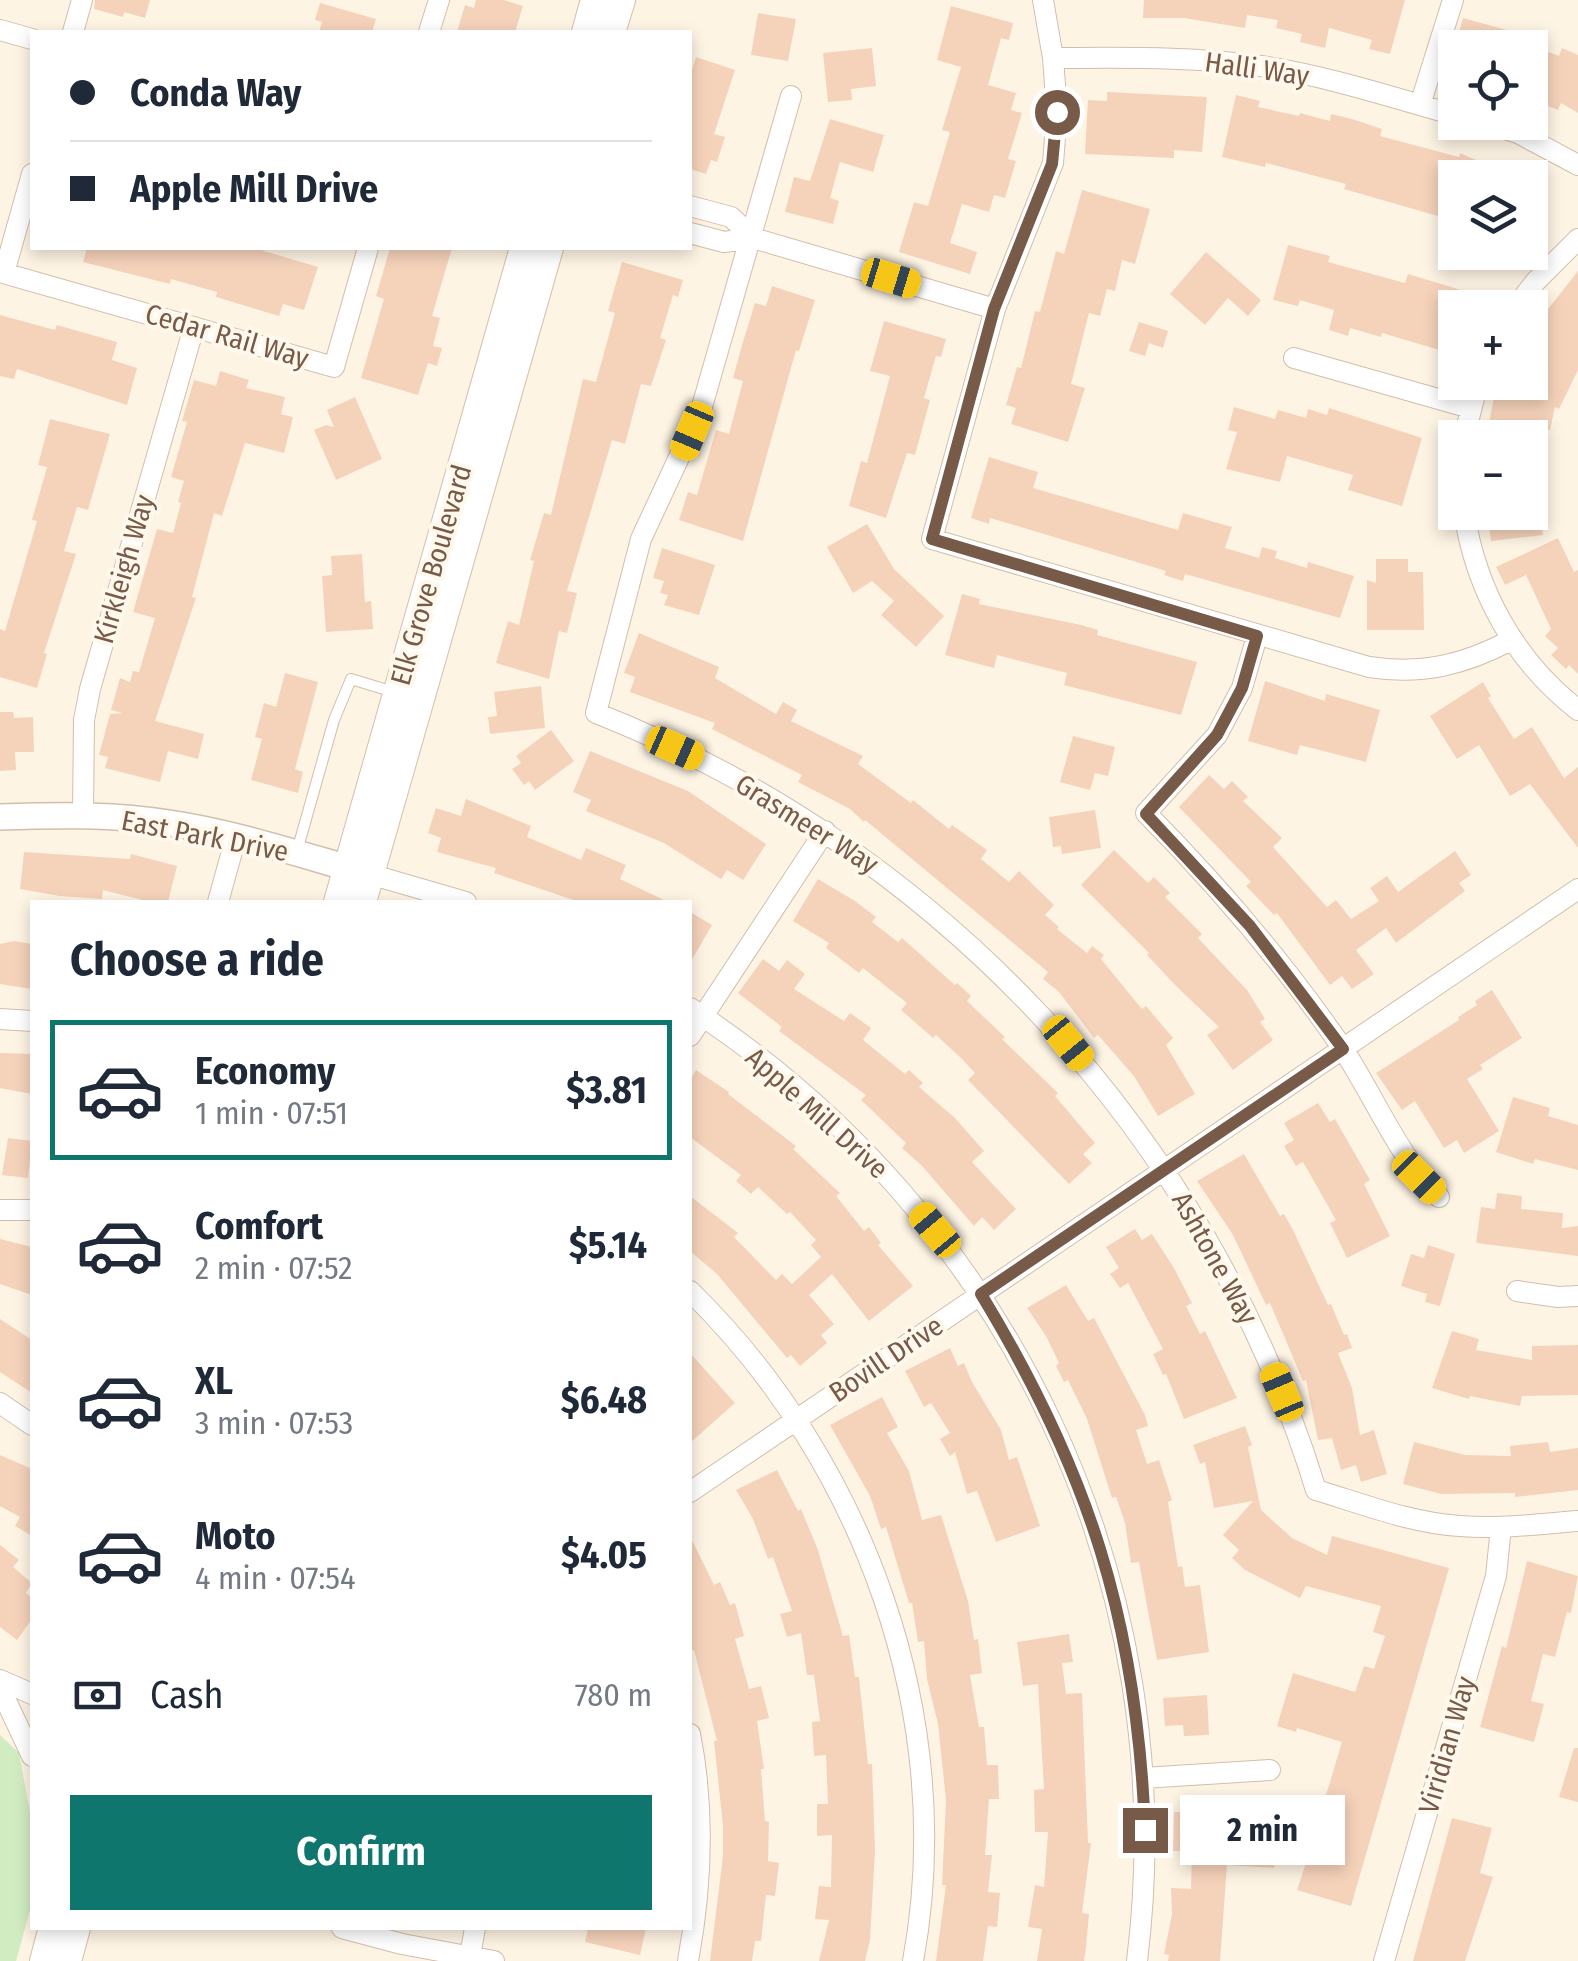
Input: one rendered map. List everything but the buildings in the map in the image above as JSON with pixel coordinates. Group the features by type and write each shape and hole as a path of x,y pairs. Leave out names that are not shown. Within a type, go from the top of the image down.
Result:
{"main road":[{"path":"587,30 595,0"},
{"path":"612,30 620,0"},
{"name":"Elk Grove Boulevard","path":"362,900 359,871 398,693 523,250"},
{"name":"Elk Grove Boulevard","path":"339,900 359,871 547,250"},
{"path":"44,1961 53,1930"},
{"path":"67,1961 75,1930"}],"street":[{"path":"73,30 82,0"},
{"path":"430,30 439,0"},
{"path":"1043,0 1057,112 1052,164 994,309 932,539 1368,667 1396,671 1455,665 1511,640"},
{"path":"1420,105 1454,0"},
{"path":"0,30 30,38"},
{"name":"Halli Way","path":"1053,58 1175,58 1262,66 1438,110"},
{"path":"753,238 791,96"},
{"path":"1530,140 1578,165"},
{"path":"2,273 30,181"},
{"path":"692,207 731,217 753,238"},
{"path":"692,233 724,242 753,238 994,309"},
{"name":"Grasmeer Way","path":"753,238 701,410 641,539 596,713 701,759 825,831 904,888 1014,985 1106,1090 1165,1170"},
{"path":"1528,290 1578,239"},
{"name":"Cedar Rail Way","path":"2,273 334,367 367,250"},
{"name":"Kirkleigh Way","path":"83,815 84,720 90,689 194,327"},
{"path":"1294,358 1470,408"},
{"path":"1468,420 1472,400"},
{"path":"1468,530 1481,580 1511,640 1536,672 1578,710"},
{"path":"1257,636 1242,688 1217,735 1146,814 1250,926 1343,1049 1419,1177 1439,1197"},
{"name":"East Park Drive","path":"0,817 83,815 171,823 359,871"},
{"path":"696,1012 825,831"},
{"path":"219,900 236,837"},
{"path":"359,871 459,900"},
{"name":"Bovill Drive","path":"692,1491 1578,889"},
{"name":"Apple Mill Drive","path":"696,1012 762,1059 847,1132 935,1230 981,1294 1058,1432 1104,1555 1133,1683 1143,1778 1144,1882 1137,1961"},
{"path":"0,1019 30,1021"},
{"name":"Ashtone Way","path":"1165,1170 1225,1269 1251,1321 1282,1392 1316,1490 1414,1519 1457,1526 1578,1521"},
{"path":"0,1210 30,1210"},
{"path":"1517,1291 1558,1298 1578,1296"},
{"path":"692,1293 759,1366 798,1420 832,1478 862,1540 899,1648 919,1761 923,1830 913,1961"},
{"path":"0,1403 30,1424"},
{"name":"Viridian Way","path":"1384,1961 1496,1576 1501,1527"},
{"path":"0,1680 30,1693"},
{"path":"0,1688 30,1752"},
{"path":"688,1961 698,1900 701,1841 692,1748"},
{"path":"1143,1778 1270,1770"},
{"path":"351,1930 494,1961"},
{"path":"470,1956 475,1930"}],"lane":[{"path":"296,854 334,720 351,679 398,693"}],"green space":[{"path":"0,1735 19,1753 30,1812 30,1910 16,1961 0,1961"}],"route":[{"path":"1057,112 1052,164 994,309 932,539 1257,636 1234,708 1204,752 1146,814 1250,926 1343,1049 981,1294 1058,1432 1104,1555 1133,1683 1145,1830"}]}
